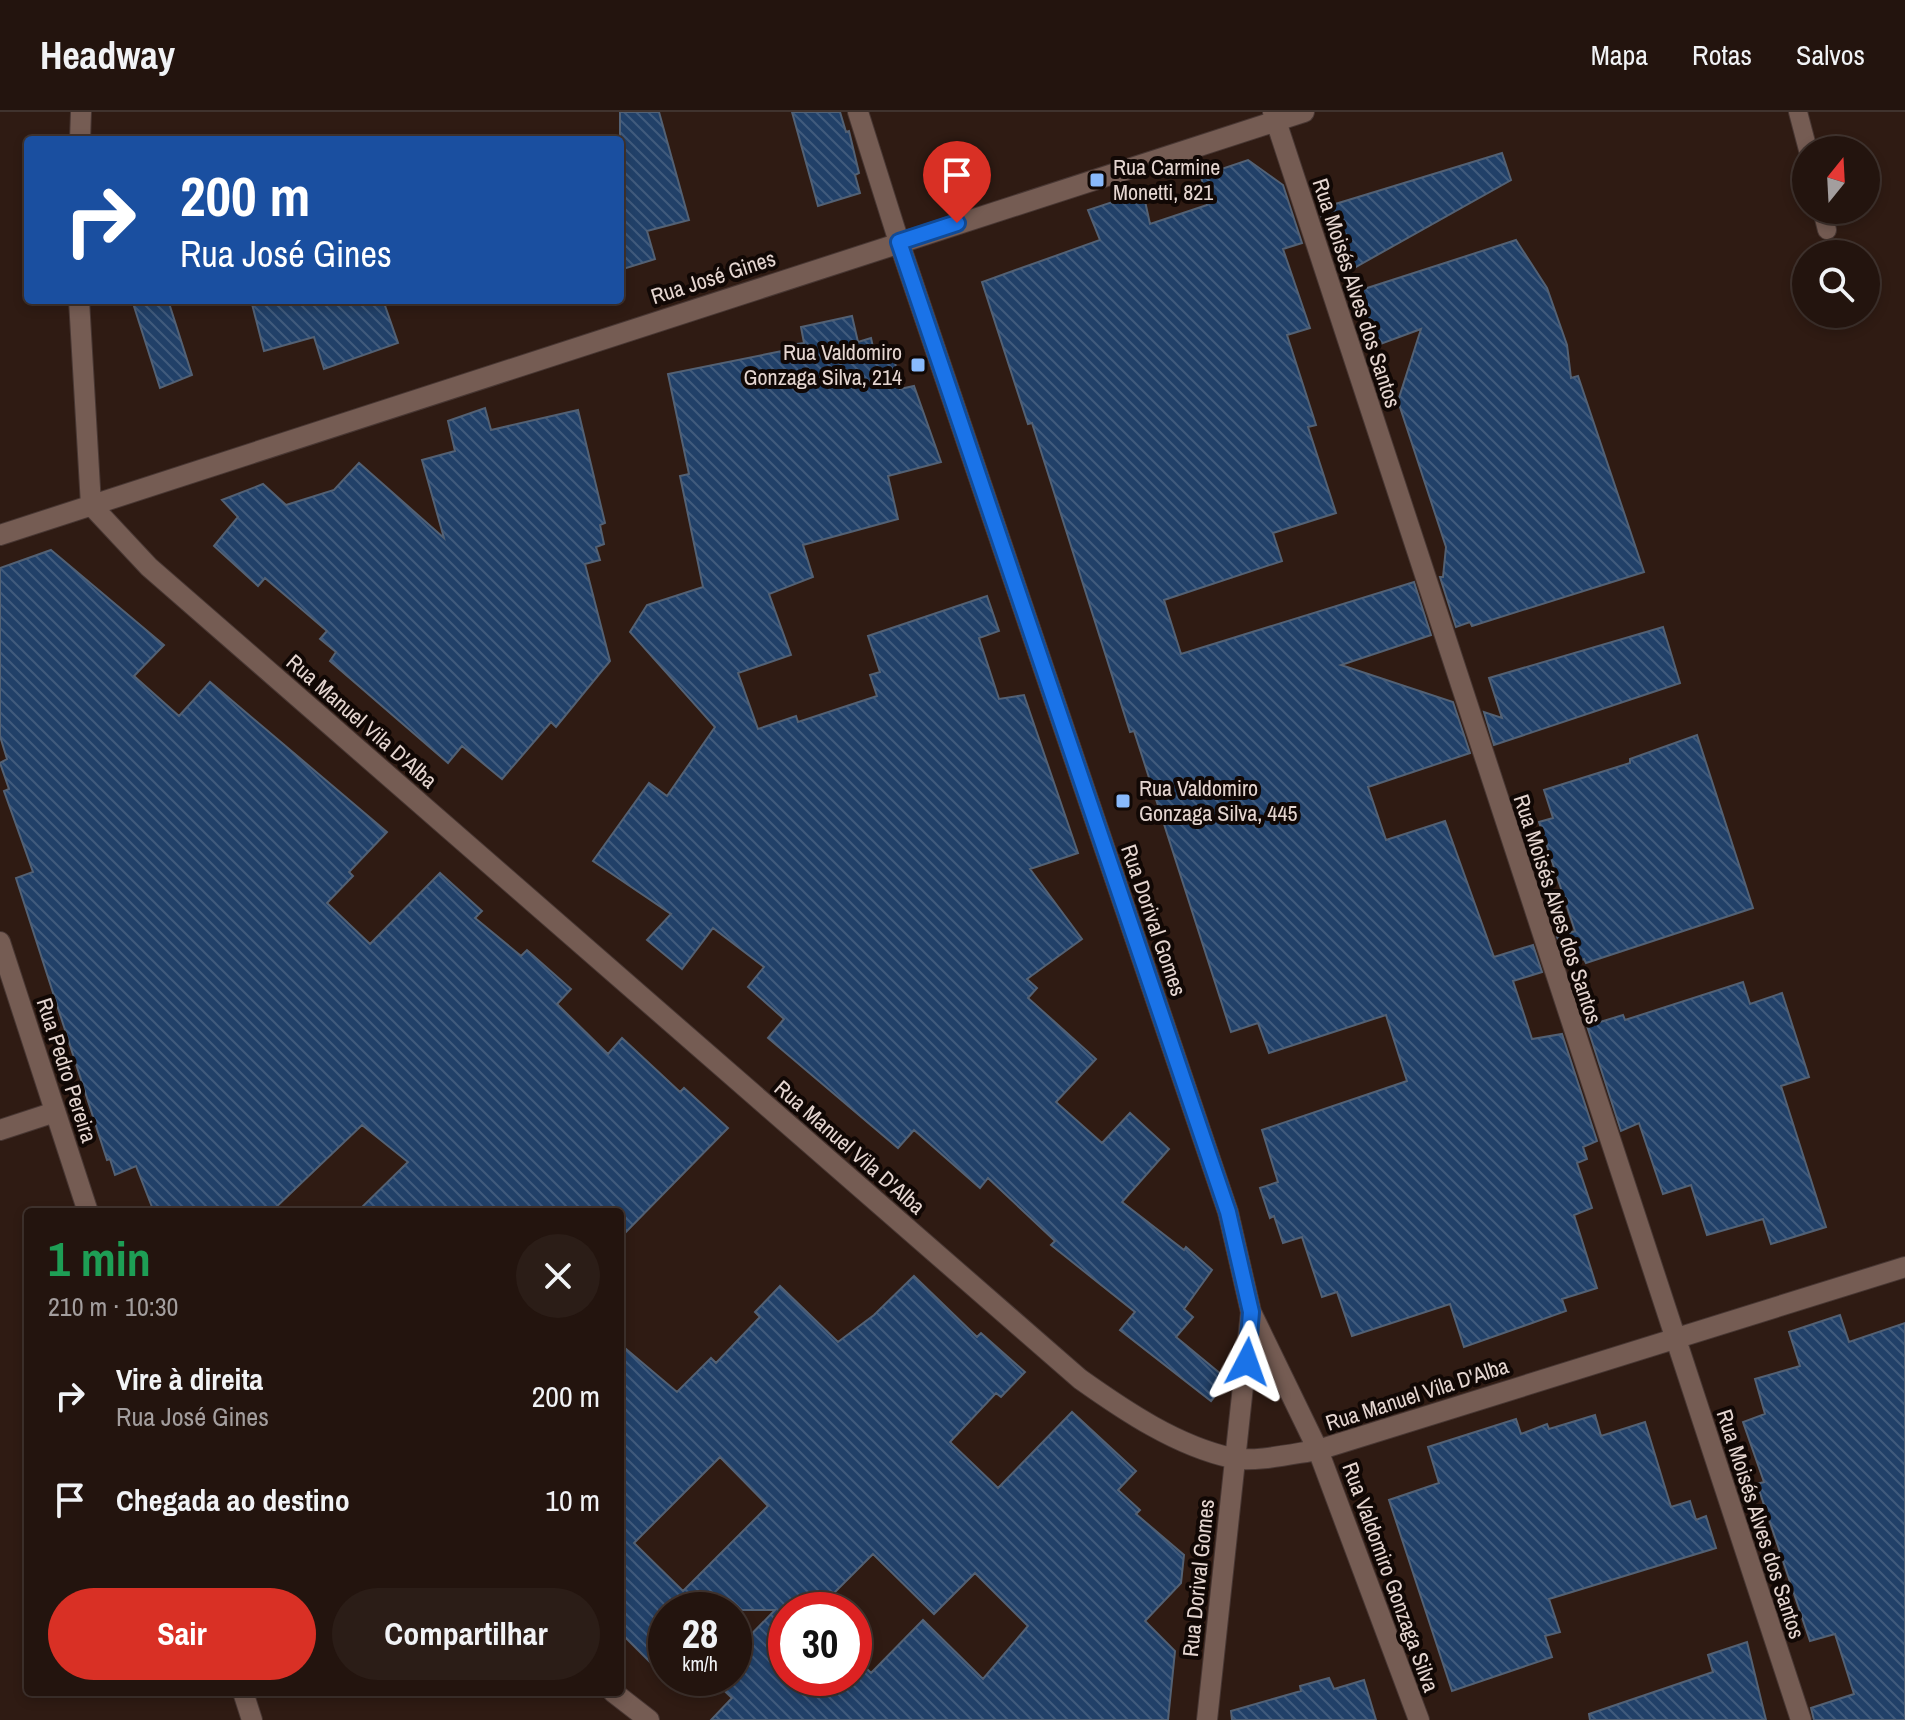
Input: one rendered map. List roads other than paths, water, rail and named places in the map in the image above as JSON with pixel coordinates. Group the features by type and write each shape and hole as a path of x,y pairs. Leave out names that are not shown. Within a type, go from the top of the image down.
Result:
{"street":[{"path":"80,136 81,112"},
{"name":"Rua Dorival Gomes","path":"858,112 899,242 1228,1212 1251,1312 1246,1387 1235,1459 1207,1720"},
{"name":"Rua José Gines","path":"0,535 1274,117 1304,112"},
{"name":"Rua Moisés Alves dos Santos","path":"1274,117 1801,1720"},
{"path":"79,304 91,505"},
{"name":"Rua Manuel Vila D'Alba","path":"91,505 149,567 1080,1379 1120,1407 1177,1438 1235,1459 1318,1450 1905,1267"},
{"name":"Rua Pedro Pereira","path":"0,942 87,1208"},
{"path":"0,1130 55,1112"},
{"name":"Rua Valdomiro Gonzaga Silva","path":"1251,1312 1318,1450 1419,1720"},
{"path":"244,1696 252,1720"},
{"path":"617,1696 626,1720"},
{"path":"619,1696 649,1720"}],"lane":[{"path":"1798,112 1804,136"},
{"path":"1826,224 1827,230"}],"place":[{"name":"Rua Carmine Monetti, 821","path":"1097,180"},
{"name":"Rua Valdomiro Gonzaga Silva, 214","path":"918,365"},
{"name":"Rua Valdomiro Gonzaga Silva, 445","path":"1123,801"}]}
